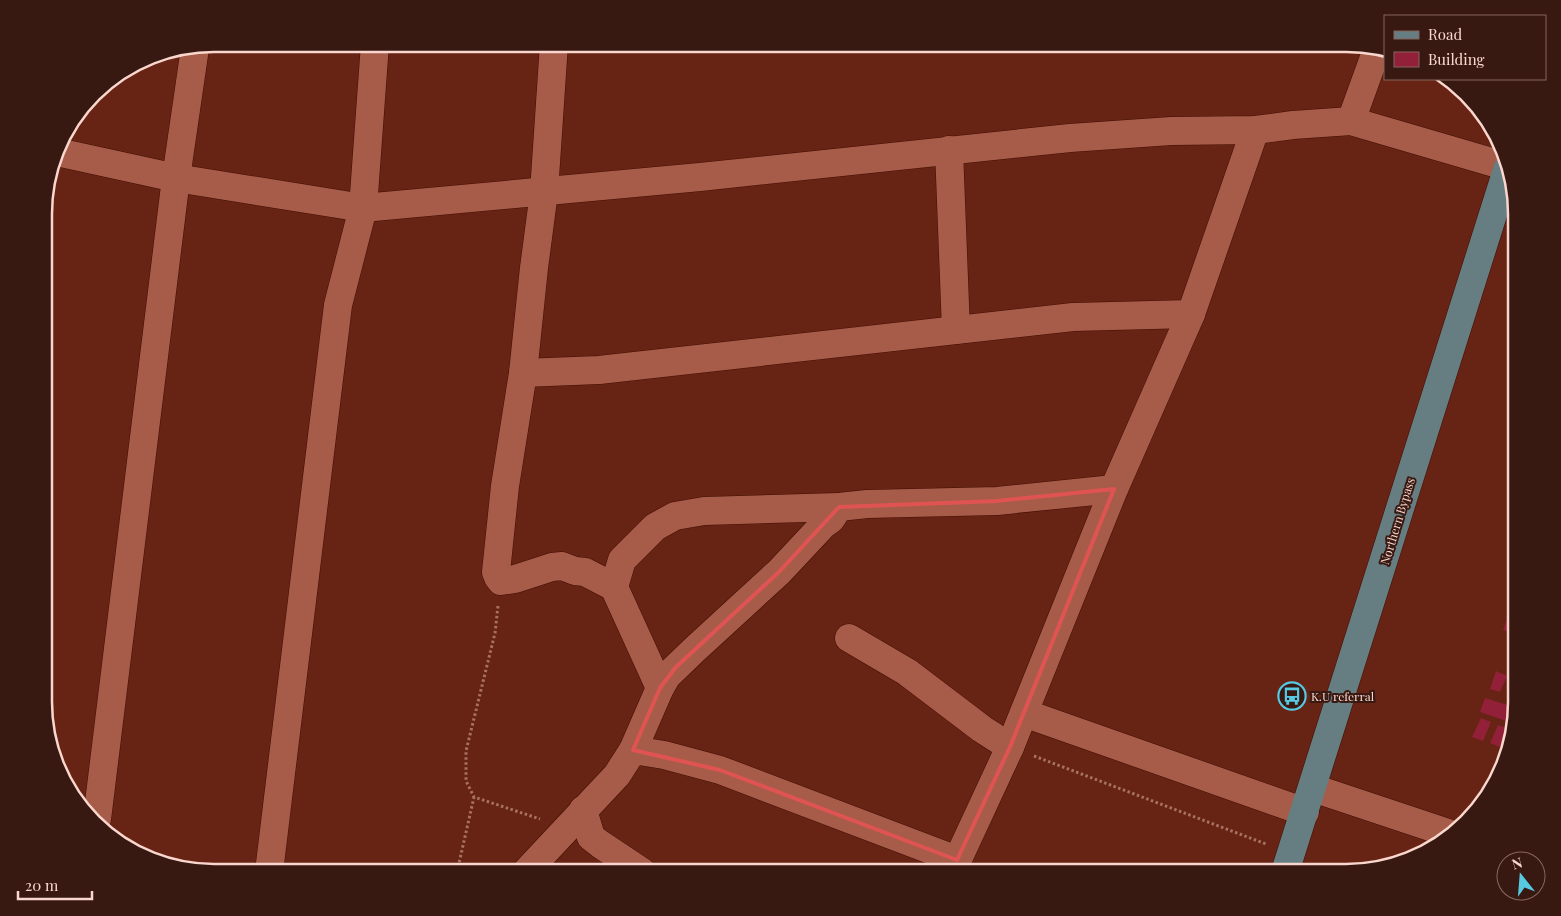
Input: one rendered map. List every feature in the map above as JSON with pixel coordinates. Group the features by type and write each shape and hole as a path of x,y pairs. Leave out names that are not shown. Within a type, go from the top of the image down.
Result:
{"main road":[{"name":"Northern Bypass","path":"1288,862 1504,179"}],"street":[{"path":"270,864 338,305 363,208 374,52"},
{"path":"553,52 544,192 523,373 505,486 496,572 501,581 562,566 575,571 585,572 614,587 660,688"},
{"path":"98,813 176,178 194,54"},
{"path":"1351,121 1375,55"},
{"path":"65,154 176,178 363,208 544,192 1070,138 1171,131 1255,130 1351,121 1500,165"},
{"path":"956,863 1010,747 1114,489 1192,314 1255,130"},
{"path":"949,150 956,330"},
{"path":"523,373 599,370 1073,317 1192,314"},
{"path":"614,587 622,560 655,527 675,516 704,510 997,501 1114,489"},
{"path":"534,864 618,775 634,750 660,688 667,676 779,572 831,519 839,507"},
{"path":"849,638 907,672 982,729 1010,747"},
{"path":"1024,713 1309,800 1442,832"},
{"path":"634,750 664,755 720,770 949,863"},
{"path":"575,819 591,837 629,864"}],"path":[{"path":"460,864 474,798 466,780 466,751 495,633 501,581"},
{"path":"1010,747 1288,862"},
{"path":"474,798 575,819"}],"highlighted area":[{"path":"1114,489 1010,747 957,860 720,770 633,750 660,688 676,667 779,572 839,507 997,501"}],"building":[{"path":"1508,616 1508,631 1503,630"},
{"path":"1496,671 1507,676 1500,692 1490,689"},
{"path":"1485,698 1508,705 1507,721 1480,712"},
{"path":"1481,718 1491,722 1483,741 1472,737"},
{"path":"1498,725 1506,728 1500,747 1490,743"}],"place":[{"name":"K.U referral","path":"1292,696"}]}
